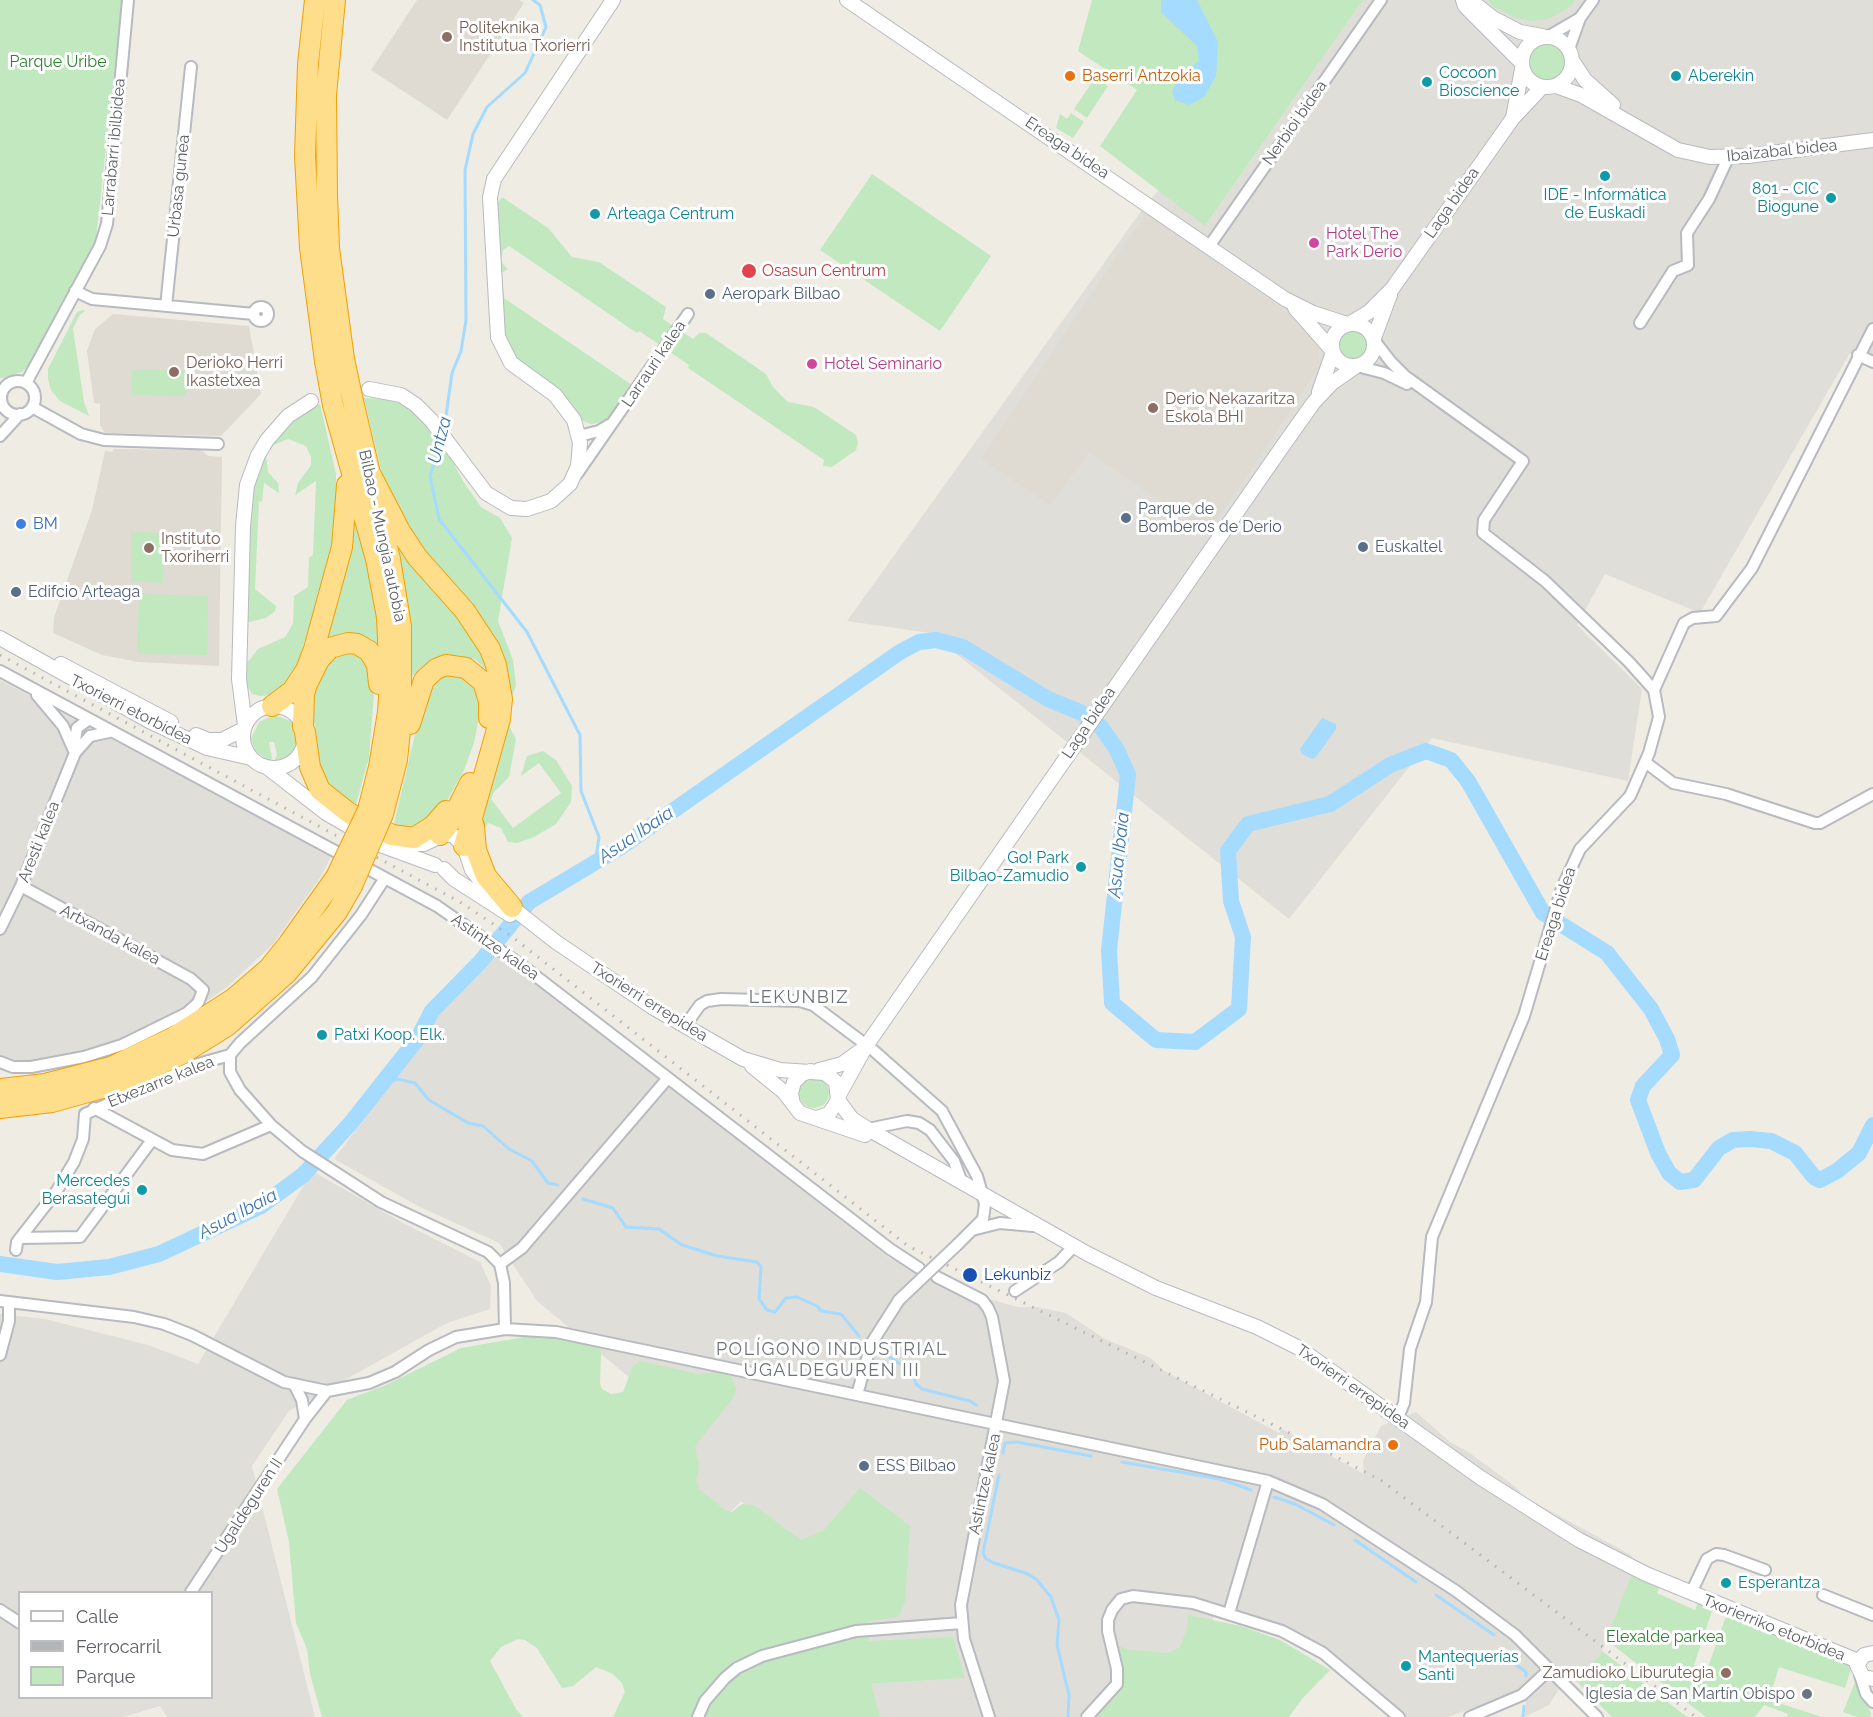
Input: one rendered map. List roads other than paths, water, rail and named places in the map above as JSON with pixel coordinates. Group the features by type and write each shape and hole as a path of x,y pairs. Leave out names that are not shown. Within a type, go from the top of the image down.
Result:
{"highway":[{"name":"Bilbao - Mungia autobia","path":"0,1108 52,1102 120,1083 182,1054 227,1026 287,973 337,912 363,810 379,767 388,712 387,617 376,559 347,462 333,405 324,361 310,248 305,156 308,64 315,0"},
{"name":"Bilbao - Mungia autobia","path":"0,1089 45,1084 111,1067 174,1037 233,999 269,968 344,881 363,810 397,760 403,692 401,626 369,471 361,395 344,359 329,248 326,94 335,0"},
{"path":"272,706 292,691 306,670 314,649 346,527 347,462"},
{"path":"369,471 400,531 417,557 470,618 490,649 496,666 502,699 500,719 464,848"},
{"path":"363,810 372,765 379,703 377,665 369,651 357,644 348,643 330,648 324,653 304,694 304,736 310,767 320,790 349,813 392,836 414,838 433,826 470,781"},
{"path":"397,760 408,737 414,704 424,680 436,669 446,665 466,668 483,682 489,700 486,736 459,807 437,838"},
{"path":"474,806 474,837 478,858 486,876 511,910"}],"street":[{"name":"Larrabarri ibilbidea","path":"26,383 100,246 107,224 128,0"},
{"path":"361,395 401,395 416,405 431,420 486,493 511,508 527,509 551,501 570,484 578,466 579,436 574,420 561,400 514,366 500,345 489,213 490,197 494,178 614,0"},
{"name":"Ereaga bidea","path":"847,0 1210,245 1285,299"},
{"name":"Nerbioi bidea","path":"1210,245 1381,0"},
{"path":"1464,2 1522,65 1530,81 1549,87 1569,74 1571,55 1581,18 1593,0"},
{"path":"1464,2 1520,32 1546,36 1563,42 1571,55"},
{"path":"1522,65 1529,44 1581,18"},
{"name":"Ibaizabal bidea","path":"1571,55 1585,80 1658,139"},
{"name":"Laga bidea","path":"1513,118 1522,65"},
{"name":"Urbasa gunea","path":"166,306 191,67"},
{"name":"Laga bidea","path":"1348,324 1369,312 1392,289 1513,118 1549,87"},
{"name":"Ibaizabal bidea","path":"1549,87 1581,95 1678,150 1710,157 1728,158 1873,140"},
{"path":"1640,323 1673,271 1688,265 1687,233 1709,199 1728,158"},
{"name":"Laga bidea","path":"1374,339 1392,289"},
{"path":"75,291 92,299 254,314"},
{"path":"1285,299 1313,313 1348,324 1364,326 1391,362 1438,401 1523,461 1484,520 1483,533 1545,581 1654,690 1684,622 1693,618 1716,616 1752,568 1873,329"},
{"path":"1285,299 1333,351 1341,363 1399,378 1422,394 1438,401"},
{"name":"Larrauri kalea","path":"570,484 688,314"},
{"path":"1333,351 1335,334 1348,324"},
{"path":"1356,366 1368,362 1372,355 1374,339"},
{"name":"Laga bidea","path":"1314,402 1333,351"},
{"path":"1858,355 1873,362"},
{"name":"Laga bidea","path":"866,1046 1084,729 1314,402 1332,383 1356,366"},
{"path":"0,425 4,406 1,390 10,383 26,383 33,391 32,407"},
{"path":"304,736 292,762 280,768 268,768 251,758 244,744 239,679 243,526 247,485 258,455 267,440 288,416 311,401"},
{"path":"4,406 10,413 20,414"},
{"path":"0,436 20,414 32,407"},
{"path":"32,407 81,434 104,440 218,444"},
{"path":"579,436 599,431 620,414"},
{"name":"Txorierri etorbidea","path":"0,638 77,671 208,740 222,740 244,727"},
{"name":"Txorierri etorbidea","path":"17,647 36,660 192,742 218,752 251,758"},
{"name":"Astintze kalea","path":"0,671 437,906 501,950 890,1249 919,1268"},
{"path":"239,679 252,700 289,710 304,736 305,773 321,798 363,810 395,841 414,846 437,838 454,836 464,848 463,860 457,867 440,867 429,851 437,838"},
{"name":"Astintze kalea","path":"31,689 63,726 75,753"},
{"name":"Ereaga bidea","path":"1398,1418 1404,1403 1410,1349 1426,1302 1432,1237 1524,1016 1556,904 1575,857 1630,796 1645,762 1659,717 1654,690"},
{"path":"244,727 252,715 272,706"},
{"path":"85,741 88,720"},
{"name":"Aresti kalea","path":"75,753 74,735 81,723 88,720"},
{"path":"85,741 96,734 111,732"},
{"name":"Aresti kalea","path":"0,929 21,886 75,753 85,741"},
{"path":"1645,762 1673,783 1726,794 1821,823 1873,794"},
{"name":"Txorierri errepidea","path":"268,768 326,813 383,846 440,867 454,879 511,910 685,1026 743,1059 774,1083 800,1113 855,1130 955,1183 972,1187"},
{"name":"Txorierri errepidea","path":"464,848 477,879 511,910"},
{"name":"Etxezarre kalea","path":"16,1250 20,1238 69,1173 83,1139 85,1114 94,1108 142,1091 198,1064 230,1055 240,1043 312,977 361,915 385,878"},
{"name":"Artxanda kalea","path":"0,1062 13,1067 31,1067 84,1057 122,1045 187,1013 202,997 203,990 199,983 21,886"},
{"path":"685,1026 700,1005 708,1001 721,999 800,1001 813,1005 866,1046 942,1111 968,1157 972,1187"},
{"path":"793,1105 791,1093 794,1082 802,1074 842,1064 866,1046"},
{"path":"817,1118 829,1114 866,1046"},
{"path":"230,1055 230,1072 234,1081 271,1125 302,1151 381,1202 488,1252 500,1264 504,1283 505,1329"},
{"name":"Txorierri errepidea","path":"743,1059 780,1070 816,1070 836,1082 838,1098 852,1119 868,1129 1074,1246 1156,1288 1257,1327 1290,1343 1316,1358 1480,1478 1544,1519 1629,1566 1691,1593"},
{"path":"500,1264 522,1248 668,1078"},
{"path":"94,1108 172,1150 203,1154 271,1125"},
{"path":"856,1395 871,1344 899,1300 983,1219 985,1208 930,1130 919,1123 907,1121 868,1129"},
{"path":"20,1238 80,1237 152,1140"},
{"path":"972,1230 1000,1223 1045,1229"},
{"path":"1015,1291 1059,1262 1074,1246"},
{"name":"Astintze kalea","path":"937,1277 982,1300 992,1317 1004,1381 997,1425 962,1588 964,1639 989,1717"},
{"path":"0,1354 9,1321 5,1302 134,1317 164,1324 294,1384 327,1391 369,1383 395,1372 429,1350 456,1337 505,1329 556,1332 1268,1481 1322,1504 1456,1591 1515,1635 1597,1717"},
{"path":"294,1384 302,1400 305,1419"},
{"name":"Ugaldeguren II","path":"192,1591 305,1419 327,1391"},
{"path":"1229,1613 1268,1481"},
{"path":"1691,1593 1707,1559 1716,1554 1765,1570"},
{"name":"Txorierriko etorbidea","path":"1691,1593 1864,1672"},
{"path":"1823,1595 1873,1616"},
{"path":"1087,1717 1117,1684 1117,1669 1108,1631 1112,1610 1121,1599 1133,1596 1159,1602 1193,1603 1282,1631 1323,1653 1399,1717"},
{"path":"0,1610 18,1622"},
{"path":"698,1717 705,1701 725,1678 737,1668 762,1656 856,1631 962,1623"},
{"path":"1873,1653 1864,1654 1866,1694 1873,1702"},
{"path":"1470,1717 1522,1695 1550,1669"}],"water":[{"path":"1161,0 1197,0 1218,42 1216,76 1204,97 1189,105 1175,100 1172,91 1184,71 1199,61 1197,46 1161,12"},
{"path":"1322,718 1336,724 1336,729 1316,757 1312,759 1302,754 1300,749"}],"waterway":[{"name":"Untza","path":"444,430 452,373 461,351 466,320 465,170 473,134 487,107 525,73 546,27 540,5 533,0"},
{"name":"Untza","path":"441,443 430,476 439,519 527,632 580,735 581,791 599,837 595,864"},
{"name":"Asua Ibaia","path":"0,1264 57,1272 109,1267 159,1254 261,1206 303,1175 350,1124 418,1038 432,1011 481,961 529,902 621,847 900,652 919,642 936,640 963,647 1048,699 1082,713 1101,727 1117,750 1128,775 1109,950 1112,1003 1156,1040 1195,1042 1239,1009 1243,937 1231,901 1228,851 1248,824 1330,804 1390,765 1426,751 1451,760 1468,781 1543,913 1607,953 1651,1009 1667,1039 1672,1055 1643,1086 1638,1100 1658,1153 1669,1173 1680,1182 1694,1180 1719,1148 1733,1140 1750,1139 1771,1141 1795,1153 1814,1177 1820,1180 1837,1171 1859,1153 1873,1125"},
{"path":"381,1084 398,1079 415,1083 429,1100 468,1123 483,1126 509,1149 532,1161 548,1183 558,1185"},
{"path":"583,1199 613,1208 626,1227 659,1229 682,1245 717,1256 757,1262 761,1267 759,1299 767,1310 775,1312 786,1298 797,1297 817,1306 821,1311 841,1314 859,1336"},
{"path":"881,1351 912,1372 916,1384 922,1389 970,1401 976,1405"},
{"path":"1003,1453 1005,1443 1017,1442 1091,1456"},
{"path":"1122,1462 1220,1479 1251,1490"},
{"path":"999,1475 983,1553 986,1559 994,1563 1028,1574 1037,1580 1051,1597 1059,1620 1057,1645 1069,1695 1068,1717"},
{"path":"1274,1497 1295,1504 1334,1525"},
{"path":"1355,1540 1416,1582"},
{"path":"1436,1595 1494,1635"},
{"path":"1509,1660 1526,1672 1526,1676"},
{"path":"1523,1717 1524,1706"}],"railway":[{"path":"0,655 460,902 511,936 908,1246 1308,1442 1382,1481 1696,1717"}],"place":[{"name":"Politeknika Institutua Txorierri","path":"447,37"},
{"name":"Baserri Antzokia","path":"1070,76"},
{"name":"Aberekin","path":"1676,76"},
{"name":"Cocoon Bioscience","path":"1427,82"},
{"name":"IDE - Informática de Euskadi","path":"1605,176"},
{"name":"801 - CIC Biogune","path":"1831,198"},
{"name":"Arteaga Centrum","path":"595,214"},
{"name":"Hotel The Park Derio","path":"1314,243"},
{"name":"Osasun Centrum","path":"749,271"},
{"name":"Aeropark Bilbao","path":"710,294"},
{"name":"Hotel Seminario","path":"812,364"},
{"name":"Derioko Herri Ikastetxea","path":"174,372"},
{"name":"Derio Nekazaritza Eskola BHI","path":"1153,408"},
{"name":"Parque de Bomberos de Derio","path":"1126,518"},
{"name":"BM","path":"21,524"},
{"name":"Euskaltel","path":"1363,547"},
{"name":"Instituto Txoriherri","path":"149,548"},
{"name":"Edifcio Arteaga","path":"16,592"},
{"name":"Go! Park Bilbao-Zamudio","path":"1081,867"},
{"name":"Patxi Koop. Elk.","path":"322,1035"},
{"name":"Mercedes Berasategui","path":"142,1190"},
{"name":"Lekunbiz","path":"970,1275"},
{"name":"Pub Salamandra","path":"1393,1445"},
{"name":"ESS Bilbao","path":"864,1466"},
{"name":"Esperantza","path":"1726,1583"},
{"name":"Mantequerías Santi","path":"1406,1666"},
{"name":"Zamudioko Liburutegia","path":"1726,1673"},
{"name":"Iglesia de San Martín Obispo","path":"1807,1694"}],"district":[{"name":"LEKUNBIZ","path":"799,998"},
{"name":"POLÍGONO INDUSTRIAL UGALDEGUREN III","path":"832,1360"}],"park label":[{"name":"Parque Uribe","path":"58,62"},
{"name":"Elexalde parkea","path":"1665,1637"}]}
